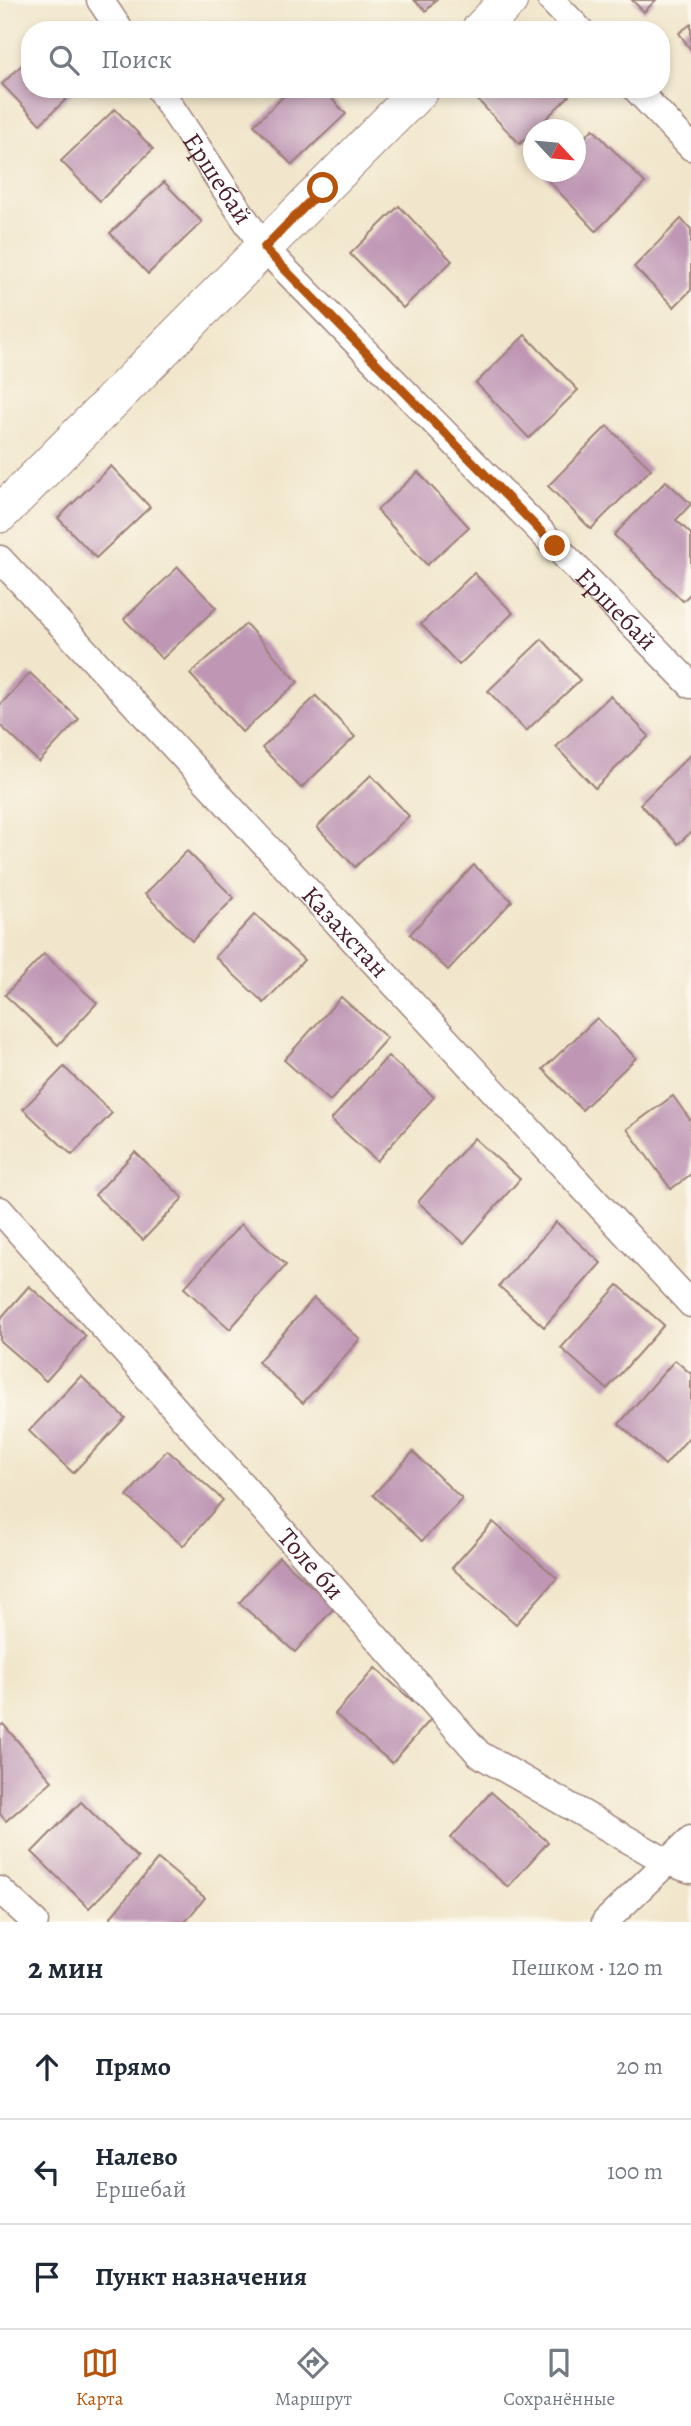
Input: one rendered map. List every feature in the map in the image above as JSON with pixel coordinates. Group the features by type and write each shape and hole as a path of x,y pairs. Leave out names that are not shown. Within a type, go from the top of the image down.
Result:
{"street":[{"path":"100,0 114,21"},
{"path":"489,21 509,0"},
{"path":"551,0 571,21"},
{"name":"Ершебай","path":"165,98 264,248 691,685"},
{"path":"0,514 412,98"},
{"path":"645,98 691,147"},
{"name":"Казахстан","path":"0,559 691,1304"},
{"name":"Толе би","path":"0,1210 479,1754 679,1866"},
{"path":"605,1922 679,1866 691,1839"},
{"path":"0,1890 35,1922"}],"building":[{"path":"414,0 436,0 426,11"},
{"path":"632,0 656,0 644,12"},
{"path":"691,24 691,50 679,33"},
{"path":"21,66 21,98 67,98 40,124 2,84"},
{"path":"282,98 331,98 346,114 292,165 254,125"},
{"path":"476,98 567,98 546,119 523,119 523,141 520,144"},
{"path":"115,109 153,149 100,201 61,161"},
{"path":"593,129 645,183 596,231 550,182 586,182 586,136"},
{"path":"164,182 202,222 148,274 110,233"},
{"path":"399,206 452,261 403,308 350,254"},
{"path":"681,219 691,229 691,290 674,307 634,267"},
{"path":"525,335 578,390 529,438 476,383"},
{"path":"607,426 651,469 591,529 548,486"},
{"path":"111,466 150,507 96,558 58,518"},
{"path":"418,472 469,527 427,565 377,510"},
{"path":"666,481 691,504 676,520 691,534 691,593 683,601 614,535"},
{"path":"178,567 216,608 162,659 124,619"},
{"path":"474,573 513,613 459,665 421,624"},
{"path":"246,624 298,682 242,732 190,674"},
{"path":"542,639 580,680 526,731 488,691"},
{"path":"30,673 79,719 39,762 0,725 0,705"},
{"path":"316,696 355,737 301,788 262,748"},
{"path":"610,696 649,736 595,788 556,747"},
{"path":"691,754 691,832 678,844 640,804"},
{"path":"371,775 409,816 355,867 317,827"},
{"path":"187,851 234,898 192,941 145,894"},
{"path":"474,865 512,901 448,970 410,934"},
{"path":"255,914 304,960 264,1003 215,957"},
{"path":"44,954 97,1003 58,1045 5,995"},
{"path":"341,997 387,1038 330,1101 284,1060"},
{"path":"597,1018 636,1058 582,1110 543,1069"},
{"path":"388,1056 434,1097 377,1161 331,1120"},
{"path":"64,1067 112,1113 72,1155 23,1109"},
{"path":"673,1096 691,1121 691,1174 671,1189 627,1129"},
{"path":"474,1138 520,1179 464,1243 418,1202"},
{"path":"135,1152 183,1198 143,1240 95,1195"},
{"path":"556,1222 601,1263 544,1327 499,1286"},
{"path":"241,1224 286,1265 230,1329 184,1288"},
{"path":"618,1285 664,1325 607,1389 561,1348"},
{"path":"29,1286 86,1336 46,1381 0,1341 0,1319"},
{"path":"314,1298 360,1339 303,1403 258,1362"},
{"path":"675,1360 691,1374 691,1435 665,1465 619,1424"},
{"path":"81,1376 125,1418 73,1473 29,1431"},
{"path":"167,1450 223,1500 183,1546 127,1496"},
{"path":"413,1452 462,1499 422,1541 373,1495"},
{"path":"493,1522 557,1578 516,1624 452,1568"},
{"path":"279,1557 335,1607 295,1652 239,1603"},
{"path":"375,1668 432,1718 392,1763 335,1714"},
{"path":"3,1724 52,1781 6,1821 0,1814 0,1726"},
{"path":"491,1792 548,1842 508,1887 451,1838"},
{"path":"81,1802 138,1858 89,1908 32,1852"},
{"path":"158,1859 205,1898 185,1922 115,1922 110,1918"}],"route":[{"path":"323,188 264,248 555,546"}]}
